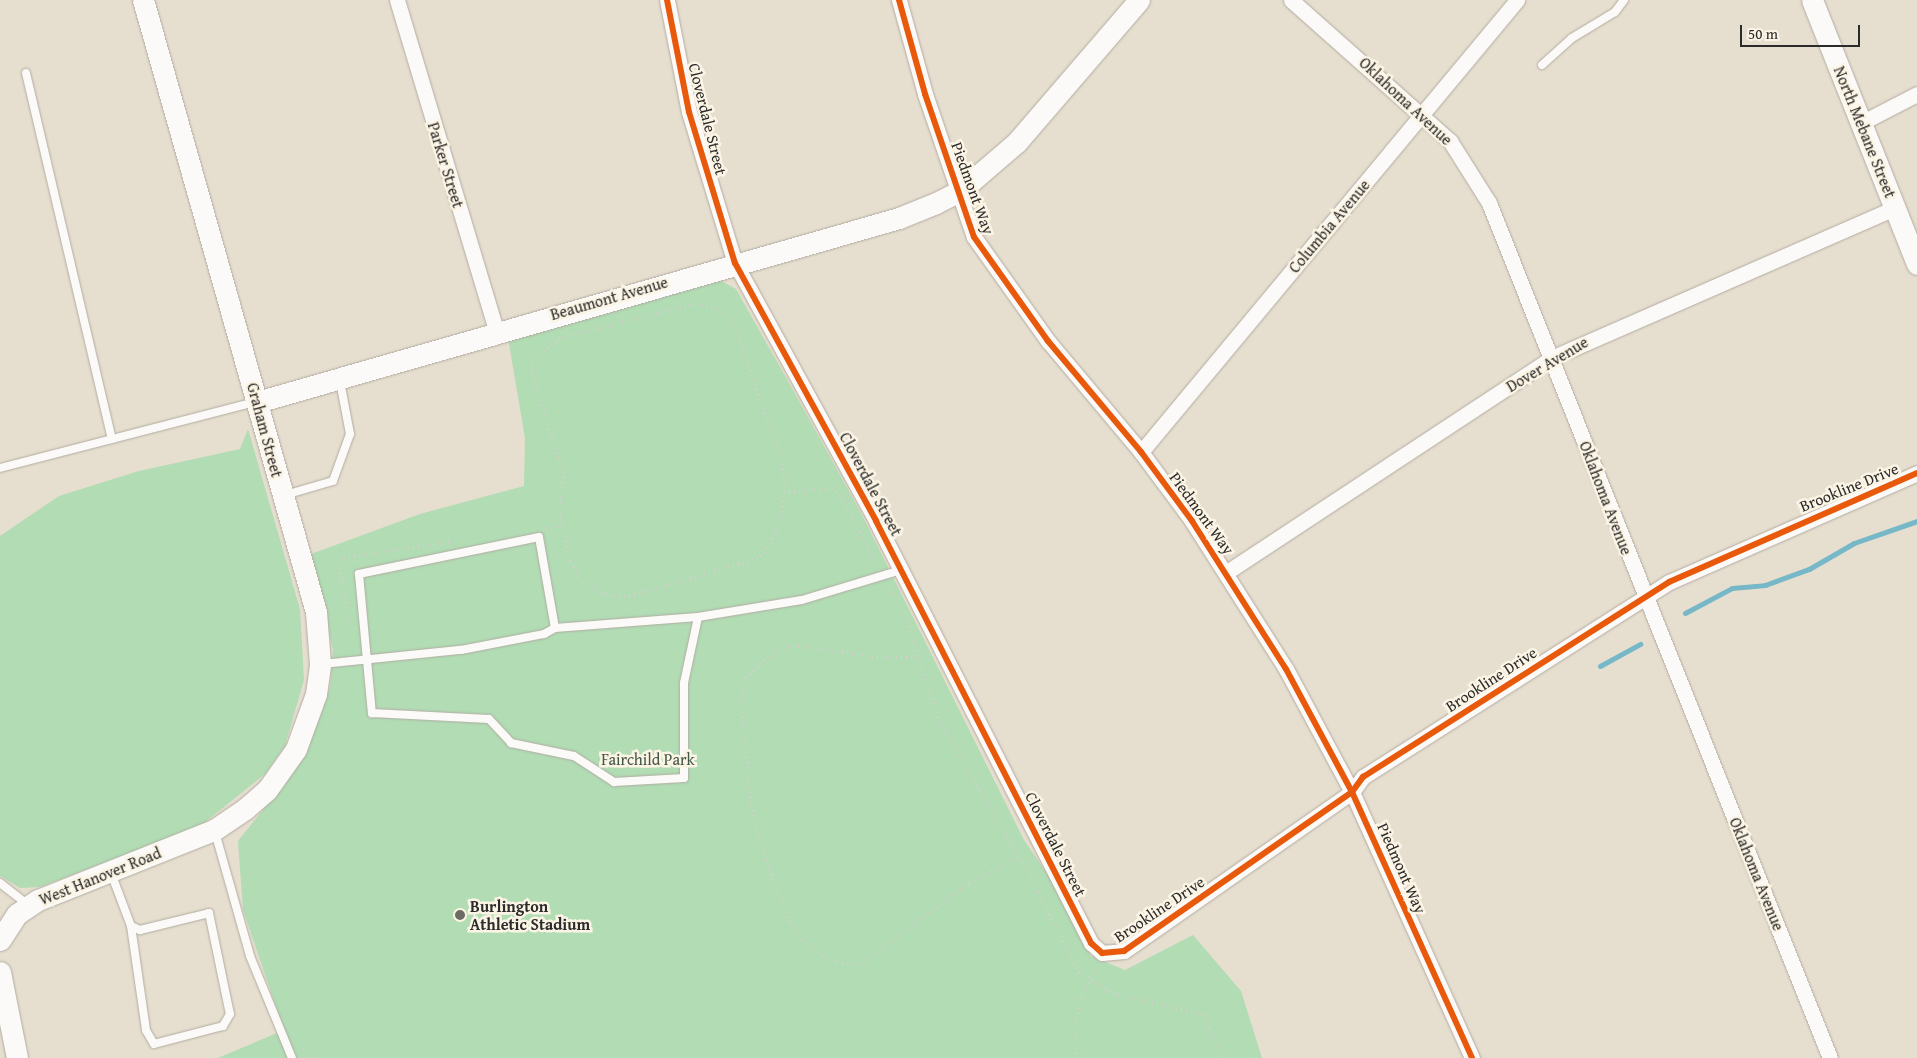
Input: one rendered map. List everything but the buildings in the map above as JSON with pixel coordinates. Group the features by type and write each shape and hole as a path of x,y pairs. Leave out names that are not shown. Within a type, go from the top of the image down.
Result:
{"street":[{"name":"Graham Street","path":"143,0 316,612 320,664 310,720 296,749 267,790 214,830"},
{"name":"Parker Street","path":"397,0 496,330"},
{"name":"Cloverdale Street","path":"667,0 689,112 735,264 901,570 1091,944 1109,954"},
{"name":"Piedmont Way","path":"899,0 925,94 983,253 1048,342 1141,452 1227,572 1352,792 1472,1058"},
{"name":"Beaumont Avenue","path":"257,402 496,330 899,218 960,190 1058,99 1139,0"},
{"name":"Oklahoma Avenue","path":"1292,0 1424,114 1458,151 1489,204 1644,597 1830,1058"},
{"name":"Columbia Avenue","path":"1141,452 1517,0"},
{"name":"North Mebane Street","path":"1812,0 1917,264"},
{"path":"1861,123 1917,94"},
{"name":"Dover Avenue","path":"1227,572 1550,358 1894,208"},
{"name":"Brookline Drive","path":"1109,954 1124,951 1352,792 1362,777 1644,597 1699,566 1917,474"},
{"name":"West Hanover Road","path":"1,932 29,905 214,830"},
{"path":"0,972 17,1058"}],"lane":[{"path":"1542,65 1572,38 1615,12 1624,0"},
{"path":"26,73 112,439"},
{"path":"283,496 333,481 350,434 340,376"},
{"path":"0,468 257,402"},
{"path":"555,628 539,537 359,574 372,713 489,719 511,743 574,756 614,782 684,778 684,683 698,617"},
{"path":"320,664 367,661 470,648 544,634 555,628 698,617 802,600 884,578 901,570"},
{"path":"214,830 250,956 292,1058"},
{"path":"111,872 131,926 146,1030 154,1044 222,1026 230,1014 209,913 140,930 131,926"},
{"path":"0,883 29,905"}],"path":[{"path":"678,304 714,306 737,332 778,449 784,492 782,514 771,544 758,558 640,593 620,597 602,593 581,580 570,562 560,512 564,472 534,380 532,360 559,338 678,304"},
{"path":"784,492 825,486 841,496 884,578"},
{"path":"916,657 878,657 794,646 766,656 745,679 741,697 751,805 766,860 790,922 802,940 822,955 838,962 861,965 969,883 1020,856"},
{"path":"1077,1058 1076,1023 1082,996 1109,954"}],"green space":[{"name":"Fairchild Park","path":"712,276 736,289 798,399 862,515 1024,840 1057,888 1091,956 1125,970 1193,935 1241,991 1262,1058 218,1058 284,1030 243,910 238,841 295,770 330,688 333,650 311,554 420,514 524,486 525,438 508,338"},
{"path":"248,429 300,609 304,680 285,746 265,774 199,827 40,887 20,888 0,876 0,536 59,496 139,471 240,449"}],"waterway":[{"path":"1685,613 1732,588 1765,585 1809,569 1854,543 1917,521"},
{"path":"1600,666 1640,644"}],"cycle path":[{"path":"667,0 689,112 735,263 876,521 1091,943 1102,953 1124,951 1352,792 1363,777 1669,582 1917,473"},
{"path":"899,0 925,94 974,237 1048,341 1141,452 1192,521 1286,669 1352,792 1472,1058"}],"place":[{"name":"Burlington Athletic Stadium","path":"460,915"}]}
